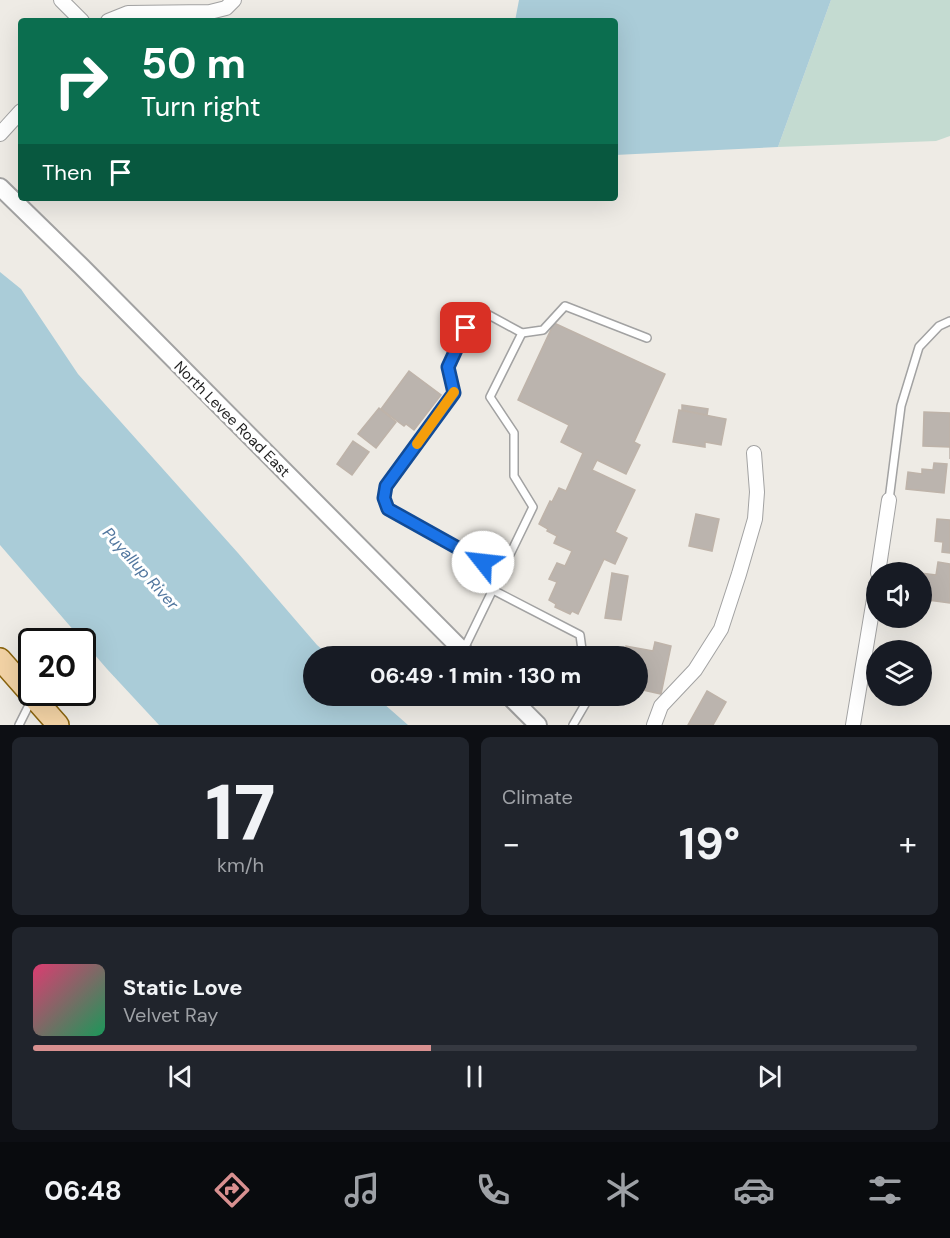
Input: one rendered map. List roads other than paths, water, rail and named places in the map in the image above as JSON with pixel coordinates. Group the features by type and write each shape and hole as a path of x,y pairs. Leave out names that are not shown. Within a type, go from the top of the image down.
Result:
{"main road":[{"path":"0,658 18,679"},
{"path":"41,706 58,725"}],"street":[{"path":"61,0 79,18"},
{"path":"116,18 128,13 210,12 226,8 234,0"},
{"path":"0,134 18,114"},
{"name":"North Levee Road East","path":"0,188 81,266 458,646"},
{"path":"654,725 661,706 695,670 721,629 754,519 757,492 754,453"},
{"path":"880,562 889,500"},
{"path":"853,725 869,628"},
{"path":"519,706 538,725"}],"lane":[{"path":"502,573 388,509 384,498 386,486 454,393 448,367 476,308 522,333 543,330 565,306 647,338"},
{"path":"889,500 901,406 920,347 939,326 950,321"},
{"name":"North Levee Road East","path":"469,646 493,590 533,507 514,476 514,433 490,397 522,333"},
{"path":"493,590 580,635 582,646"},
{"path":"19,725 28,706"},
{"path":"573,725 584,706"}],"water":[{"path":"519,0 831,0 778,147 618,155 618,18 516,18"},
{"name":"Puyallup River","path":"0,272 21,289 78,374 318,646 303,646 303,706 386,706 408,725 159,725 96,656 96,628 72,628 0,545"}]}
